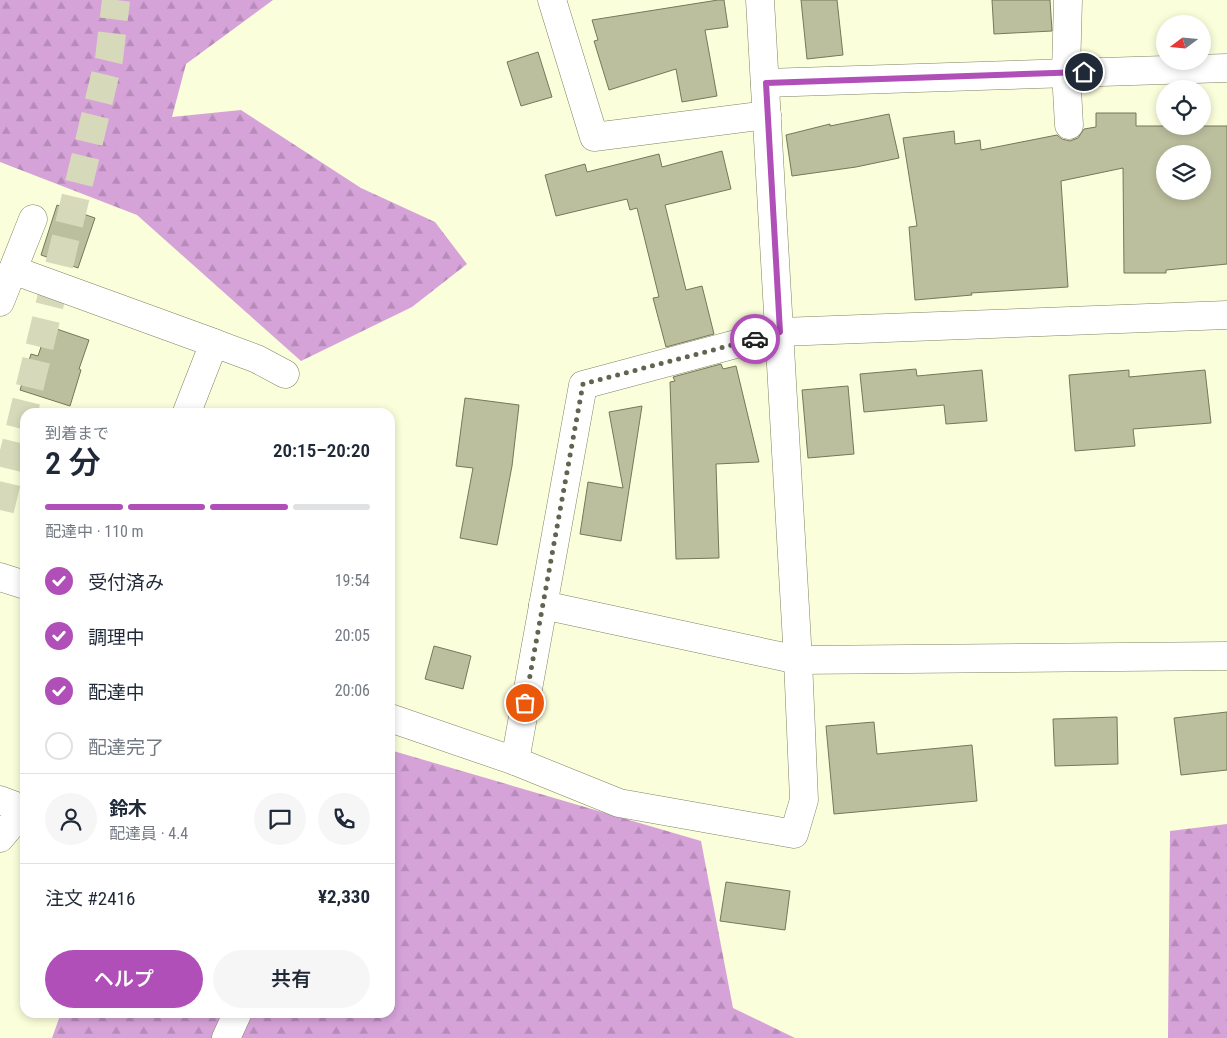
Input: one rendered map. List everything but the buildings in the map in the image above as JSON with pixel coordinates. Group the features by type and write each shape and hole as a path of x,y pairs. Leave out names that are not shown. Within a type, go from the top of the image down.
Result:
{"street":[{"path":"552,0 594,137 767,115"},
{"path":"395,720 515,761 619,803 794,834 804,800 780,332 760,0"},
{"path":"1068,0 1066,72 1069,125"},
{"path":"766,83 1227,68"},
{"path":"0,302 33,219"},
{"path":"13,270 258,359 285,374"},
{"path":"515,761 583,384 780,332 1227,315"},
{"path":"189,408 214,343"},
{"path":"0,576 20,583"},
{"path":"543,605 798,660 1227,656"},
{"path":"0,838 16,806"},
{"path":"226,1038 235,1018"}],"green space":[{"path":"0,0 273,0 186,64 172,117 241,110 361,188 435,222 467,264 412,307 301,361 137,215 0,162"},
{"path":"395,751 701,841 733,1008 795,1038 52,1038 59,1018 395,1018"},
{"path":"1227,824 1227,1038 1168,1038 1170,831"}],"tunnel":[{"path":"25,408 109,59 116,0"},
{"path":"0,510 20,427"}],"way so far":[{"path":"525,703 583,384 755,339"}],"route":[{"path":"755,339 780,332 766,83 1084,72"}]}
